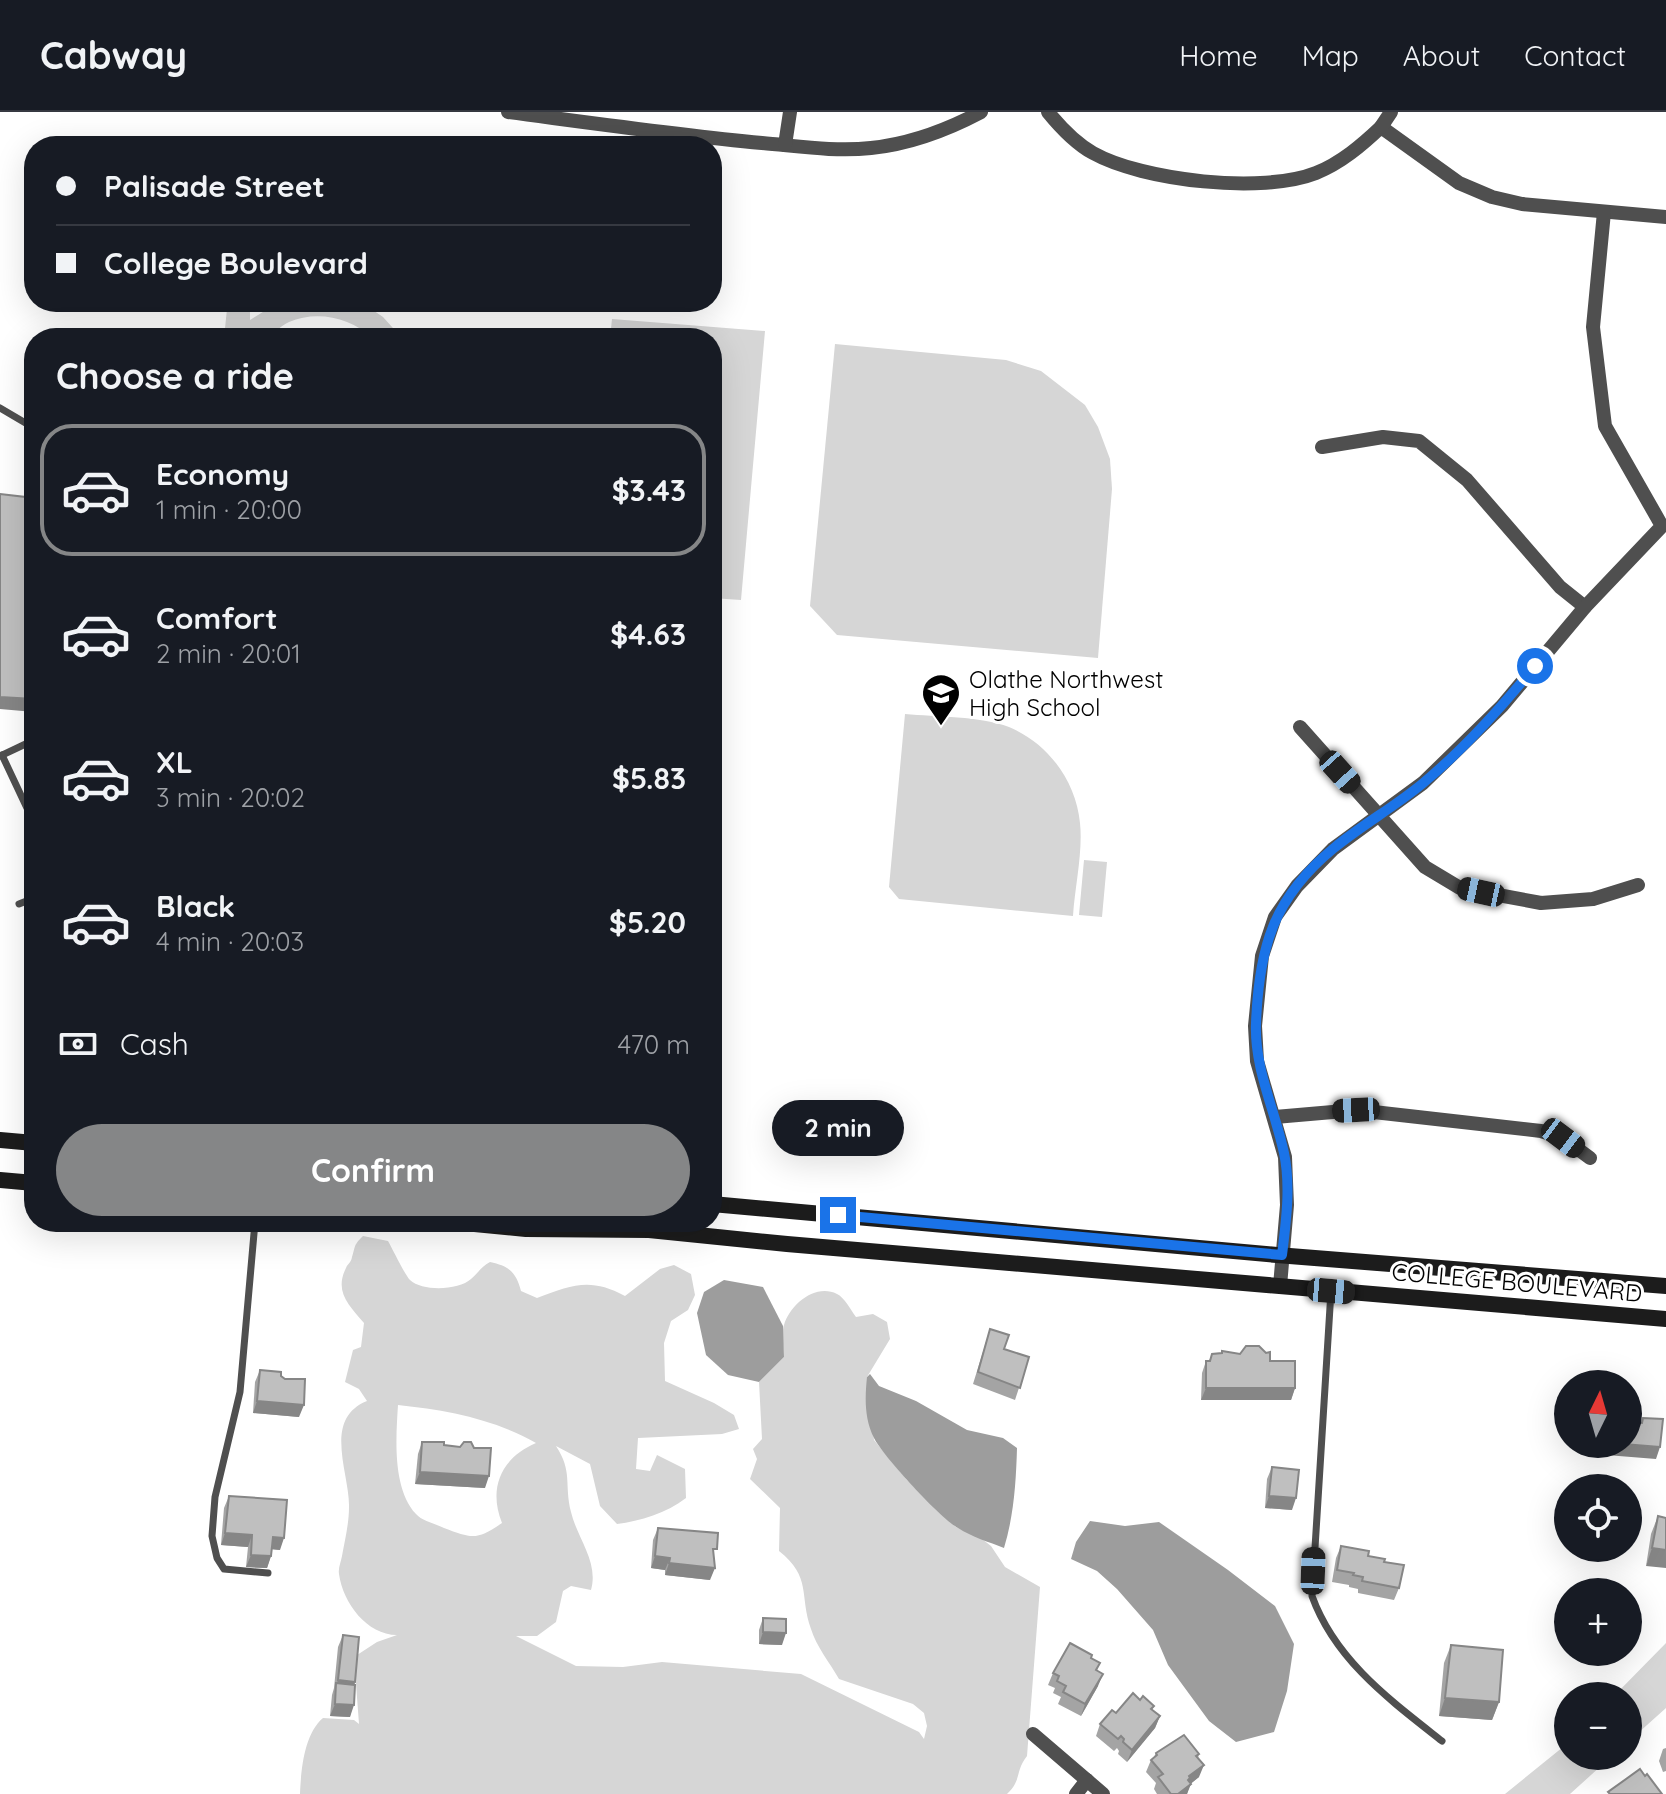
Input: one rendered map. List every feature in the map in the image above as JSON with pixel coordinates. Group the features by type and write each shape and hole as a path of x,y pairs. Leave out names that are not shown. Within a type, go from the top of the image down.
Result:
{"main road":[{"path":"0,1140 24,1142"},
{"path":"0,1180 24,1182"},
{"name":"COLLEGE BOULEVARD","path":"722,1205 1666,1286"},
{"name":"COLLEGE BOULEVARD","path":"672,1232 1666,1319"}],"street":[{"path":"508,112 693,136"},
{"path":"785,145 790,112"},
{"path":"722,140 846,150 895,144 950,128 981,112"},
{"path":"1048,112 1086,149 1130,168 1158,175 1253,184 1316,173 1354,151 1381,127 1391,112"},
{"path":"1381,127 1436,168 1477,192 1522,204 1660,216"},
{"path":"1280,1286 1287,1205 1285,1157 1257,1061 1255,1026 1262,956 1275,917 1297,886 1333,849 1423,783 1502,706 1585,607 1664,528 1605,426 1593,327 1604,212"},
{"path":"1322,447 1383,437 1419,441 1467,480 1560,587 1585,607"},
{"path":"1300,727 1425,867 1460,888 1541,903 1593,899 1638,885"},
{"path":"1275,1117 1356,1110 1541,1131 1563,1138 1590,1158"},
{"path":"1033,1734 1103,1794"},
{"path":"1076,1794 1087,1780"}],"lane":[{"path":"0,408 24,422"},
{"path":"24,745 1,755 24,802"},
{"path":"19,904 24,902"},
{"path":"254,1232 240,1392 215,1497 212,1536 217,1558 224,1569 268,1573"},
{"path":"1331,1291 1312,1596 1322,1624 1371,1684 1442,1741"}],"shaded area":[{"path":"227,312 250,312 250,320 263,312 376,312 393,328 359,328 333,318 310,316 280,328 225,328"},
{"path":"612,319 765,331 741,600 722,599 722,328 611,328"},
{"path":"835,344 1006,360 1041,371 1085,405 1098,427 1110,459 1112,489 1098,658 837,635 810,606"},
{"path":"905,714 972,719 1009,727 1036,743 1058,765 1073,793 1080,823 1080,857 1073,916 899,899 889,887"},
{"path":"1084,860 1107,862 1102,917 1079,915"},
{"path":"363,1236 388,1241 410,1280 432,1288 465,1283 490,1262 511,1271 521,1291 537,1298 581,1285 601,1286 625,1296 660,1269 674,1265 691,1274 695,1295 688,1310 671,1321 664,1343 665,1381 734,1415 739,1429 722,1434 638,1438 636,1469 650,1471 657,1455 685,1469 686,1498 653,1516 617,1524 600,1506 590,1464 556,1446 566,1471 571,1512 590,1560 591,1590 571,1586 563,1591 556,1622 537,1636 516,1636 576,1666 623,1667 662,1662 801,1674 919,1732 924,1739 927,1726 924,1713 913,1704 839,1679 813,1635 796,1569 779,1551 780,1508 750,1479 757,1459 753,1449 762,1439 759,1382 784,1357 783,1329 792,1310 804,1298 820,1291 829,1291 842,1298 856,1317 873,1314 887,1322 890,1339 867,1377 874,1440 907,1480 956,1527 982,1539 991,1546 1005,1567 1040,1587 1027,1756 1012,1789 1007,1794 300,1794 305,1753 317,1725 323,1718 354,1720 359,1724 354,1657 377,1642 397,1635 376,1630 358,1615 346,1596 339,1574 349,1507 342,1434 345,1421 353,1409 367,1401 359,1389 345,1382 353,1350 361,1347 364,1323 345,1298 342,1284 355,1246","holes":["398,1405 487,1422 536,1443 514,1457 501,1476 496,1498 502,1523 480,1535 469,1536 429,1522 416,1514 408,1503 399,1477 396,1447"]},
{"path":"724,1280 763,1287 783,1326 784,1357 759,1382 728,1375 706,1355 697,1313 704,1292"},
{"path":"870,1374 879,1386 916,1401 967,1430 1003,1438 1017,1448 1014,1498 1004,1548 969,1534 950,1522 888,1458 868,1423 866,1392"},
{"path":"1090,1521 1125,1526 1159,1522 1275,1606 1294,1644 1287,1691 1274,1732 1236,1742 1209,1721 1168,1665 1153,1630 1097,1571 1071,1559 1076,1542"},
{"path":"1666,1643 1666,1708 1642,1729 1642,1682 1628,1682"},
{"path":"1554,1754 1554,1770 1597,1770 1570,1794 1505,1794"}],"building":[{"path":"0,494 24,497 24,698 0,697"},
{"path":"990,1329 1009,1335 1004,1349 1029,1357 1020,1388 978,1372"},
{"path":"1246,1346 1259,1346 1266,1353 1270,1352 1270,1361 1295,1361 1295,1388 1206,1388 1206,1361 1210,1361 1212,1354 1222,1351 1240,1354"},
{"path":"260,1370 281,1372 285,1379 305,1379 304,1405 257,1401"},
{"path":"1643,1418 1663,1419 1660,1447 1642,1446"},
{"path":"422,1442 444,1442 444,1445 460,1447 464,1442 471,1442 474,1448 491,1448 489,1476 420,1472"},
{"path":"1272,1467 1299,1470 1296,1498 1269,1496"},
{"path":"229,1496 287,1500 284,1538 273,1537 271,1556 251,1555 252,1535 225,1533"},
{"path":"1658,1516 1666,1518 1666,1550 1652,1548"},
{"path":"658,1528 718,1533 717,1549 713,1549 715,1568 669,1563 670,1558 655,1556"},
{"path":"1341,1546 1369,1551 1368,1556 1404,1565 1399,1588 1362,1581 1363,1577 1354,1573 1337,1570"},
{"path":"763,1618 786,1619 786,1633 763,1632"},
{"path":"343,1635 359,1637 355,1682 338,1680"},
{"path":"1070,1643 1092,1655 1091,1658 1100,1663 1096,1670 1103,1674 1085,1704 1063,1692 1066,1686 1057,1681 1059,1676 1053,1673"},
{"path":"1451,1645 1503,1650 1499,1702 1445,1698"},
{"path":"336,1683 355,1685 354,1705 335,1704"},
{"path":"1133,1693 1140,1700 1143,1696 1160,1716 1132,1750 1121,1736 1118,1739 1100,1724 1112,1710 1116,1713"},
{"path":"1184,1735 1204,1765 1189,1776 1191,1784 1178,1794 1171,1794 1158,1777 1163,1774 1151,1760 1156,1753"},
{"path":"1641,1770 1662,1794 1610,1794 1608,1792"}],"place":[{"name":"Olathe Northwest High School","path":"941,727"}],"route":[{"path":"838,1215 1282,1255 1287,1205 1285,1157 1257,1061 1255,1026 1262,956 1275,917 1297,886 1333,849 1423,783 1502,706 1535,666"}]}
